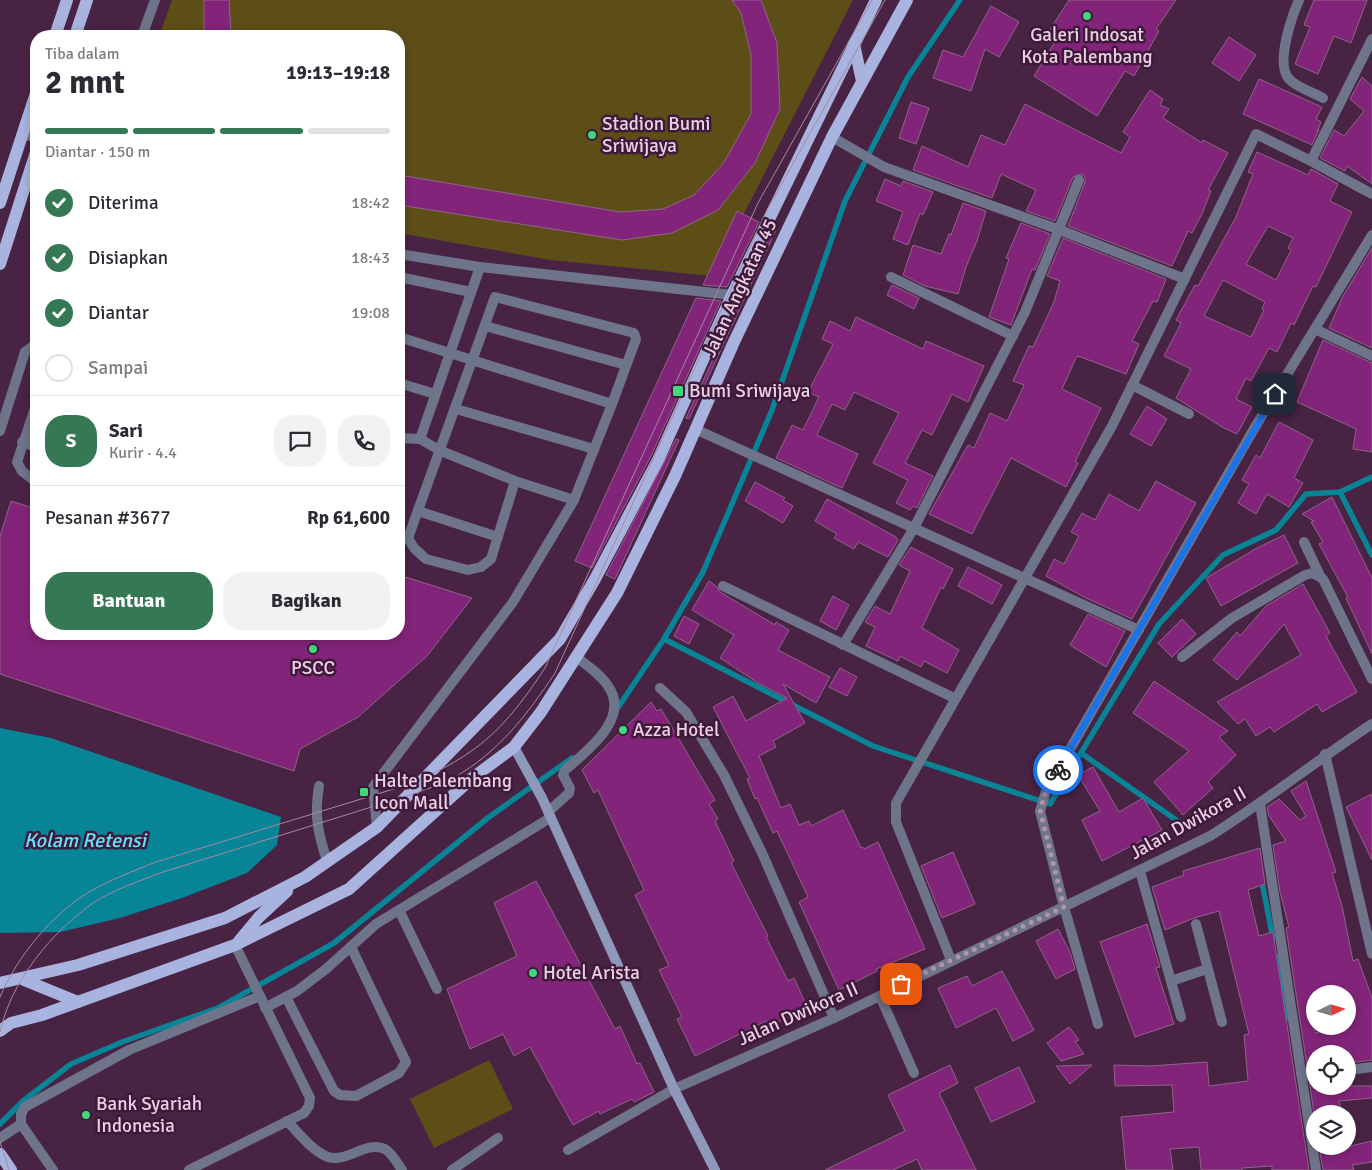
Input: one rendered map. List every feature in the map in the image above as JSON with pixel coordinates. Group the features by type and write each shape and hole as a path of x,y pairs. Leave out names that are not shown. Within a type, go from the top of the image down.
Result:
{"main road":[{"path":"57,30 66,0"},
{"path":"77,30 87,0"},
{"path":"0,983 24,980 78,965 225,918 305,876 377,827 560,639 635,505 732,295 876,0"},
{"name":"Jalan Angkatan 45","path":"0,1031 11,1023 78,1002 235,945 349,889 470,780 514,747 541,712 617,593 675,476 695,429 832,137 881,51 907,0"},
{"path":"854,44 862,82"},
{"path":"0,203 30,112"},
{"path":"0,264 30,171"},
{"path":"235,945 259,917 305,876"},
{"path":"24,980 78,1002"},
{"path":"0,1154 11,1170"}],"street":[{"path":"144,30 155,0"},
{"path":"1299,0 1293,12 1286,43 1285,71 1289,79 1323,98"},
{"path":"1311,161 1372,39"},
{"path":"23,134 30,136"},
{"path":"952,960 896,822 896,803 954,698 1026,578 1112,426 1256,134 1372,194"},
{"path":"832,137 863,157 884,167 1060,230 1185,279"},
{"path":"843,645 914,528 1013,336 1060,230 1079,180"},
{"path":"1098,1024 1064,907 1040,810 1046,791 1255,427 1371,240"},
{"path":"405,255 480,267 732,295"},
{"path":"420,439 480,267"},
{"path":"891,277 1013,336"},
{"path":"405,278 471,292"},
{"path":"377,827 374,787 513,602 574,500 636,339 631,331 495,298 408,538 414,548 426,559 468,570 481,567 491,559 515,481"},
{"path":"485,326 626,365"},
{"path":"1315,329 1372,356"},
{"path":"405,339 612,404"},
{"path":"0,431 25,352 30,348"},
{"path":"405,385 435,394"},
{"path":"1132,385 1189,414"},
{"path":"456,409 594,450"},
{"path":"30,421 17,462 30,480"},
{"path":"695,429 1139,630"},
{"path":"405,438 420,439 441,451 515,481 574,500"},
{"path":"22,442 30,445"},
{"path":"418,511 498,536"},
{"path":"1304,542 1372,679"},
{"path":"1182,657 1232,618 1304,575 1312,573 1320,576"},
{"path":"723,586 954,698"},
{"path":"265,1008 286,997 326,969 376,924 549,815 570,793 570,788 563,774 611,721 614,715 615,702 608,685 576,657"},
{"path":"660,688 686,712 724,775 762,853 834,1018"},
{"name":"Jalan Dwikora II","path":"568,1150 674,1088 834,1018 1210,836 1260,804 1325,754 1372,724"},
{"path":"514,747 542,798 674,1088 715,1170"},
{"path":"1325,754 1372,951"},
{"path":"319,786 315,808 318,832 327,861"},
{"path":"1260,804 1316,1170"},
{"path":"1140,870 1181,1017"},
{"path":"399,910 437,989"},
{"path":"1196,924 1222,1022"},
{"path":"189,1170 304,1113 309,1106 310,1098 235,945"},
{"path":"286,997 334,1091 340,1095 356,1096 400,1073 406,1062 351,947"},
{"path":"1171,981 1207,970"},
{"path":"53,1170 22,1124 21,1114 25,1107 129,1050 259,993"},
{"path":"880,996 914,1073"},
{"path":"1356,1069 1372,1067"},
{"path":"1300,1073 1306,1073"},
{"path":"287,1121 322,1154 338,1158 372,1147 379,1147 390,1154 402,1170"},
{"path":"0,1138 22,1124"},
{"path":"452,1170 498,1138"}],"shaded area":[{"name":"Stadion Bumi Sriwijaya","path":"172,0 853,0 712,276 550,260 405,234 405,30 161,30"},
{"path":"489,1060 513,1109 434,1148 410,1099"}],"water":[{"name":"Kolam Retensi","path":"0,728 51,738 281,817 277,845 247,873 182,898 120,918 60,932 0,933"}],"building":[{"path":"204,0 229,0 231,30 204,30"},
{"path":"732,0 761,0 777,43 780,109 755,163 718,210 672,233 622,240 405,206 405,176 620,212 663,209 694,195 723,164 751,114 751,55 741,13"},
{"path":"1069,0 1176,0 1156,29 1159,31 1134,76 1125,71 1097,116 1034,76 1058,37 1049,31"},
{"path":"1314,0 1367,0 1351,43 1334,36 1318,74 1295,64 1310,27 1304,25"},
{"path":"991,6 1019,22 999,57 985,49 971,91 933,78 943,50 963,57"},
{"path":"1229,37 1256,55 1239,81 1212,63"},
{"path":"1362,77 1372,86 1372,184 1347,166 1345,171 1320,158 1334,130 1344,136 1364,111 1350,99"},
{"path":"1259,79 1322,107 1316,119 1321,122 1312,145 1243,114"},
{"path":"1150,90 1163,99 1160,105 1169,109 1163,118 1202,143 1203,140 1228,153 1208,190 1211,191 1202,214 1192,233 1188,231 1172,266 1068,226 1085,182 1085,176 1081,174 1073,177 1055,221 1026,211 1036,190 1001,174 992,198 913,170 922,146 968,167 981,135 1005,145 1025,104 1121,153 1130,137 1123,132"},
{"path":"911,102 929,108 916,144 899,138"},
{"path":"1257,152 1308,175 1311,169 1338,184 1330,201 1352,212 1316,287 1313,286 1294,325 1291,323 1277,352 1269,348 1251,381 1246,378 1236,399 1252,407 1237,434 1222,427 1176,398 1191,369 1164,356 1181,323 1176,320 1195,285 1198,286 1236,217 1253,174 1248,172","holes":["1268,226 1293,238 1288,248 1291,250 1276,280 1246,264","1223,280 1265,302 1262,309 1264,310 1251,337 1204,316"]},
{"path":"885,179 901,186 903,181 933,192 923,215 920,213 908,245 893,239 903,212 876,201"},
{"path":"963,203 986,211 958,294 925,286 903,275 913,245 941,254 949,234 951,235"},
{"path":"737,211 759,222 727,287 703,285"},
{"path":"1021,223 1050,234 1035,270 1032,269 1011,325 989,317 1009,259 1006,258"},
{"path":"773,229 776,230 689,419 686,418"},
{"path":"1063,238 1166,279 1157,302 1153,301 1132,341 1139,344 1126,374 1078,356 1076,358 1062,389 1101,408 1075,462 1078,463 1066,487 1011,458 972,534 929,514 968,445 974,448 990,413 1007,421 1024,385 1013,381 1029,346 1033,347 1054,302 1060,281 1047,276"},
{"path":"1372,248 1372,348 1329,328 1343,296"},
{"path":"892,285 919,298 914,309 887,295"},
{"path":"696,298 721,301 651,456 592,568 575,561"},
{"path":"856,317 923,349 926,341 984,366 968,402 952,394 932,435 922,430 905,463 933,476 917,508 913,506 910,510 896,503 908,480 873,463 899,413 854,392 845,410 832,404 817,435 858,454 842,488 776,458 792,425 803,430 819,397 808,392 833,344 822,339 830,321 850,331"},
{"path":"1323,340 1372,363 1372,452 1353,449 1356,429 1297,402"},
{"path":"1147,406 1167,419 1151,446 1130,434"},
{"path":"1279,422 1313,440 1294,478 1303,483 1289,507 1267,494 1256,514 1238,503 1249,484 1242,480 1256,455 1260,458"},
{"path":"676,439 679,440 615,579 606,575"},
{"path":"1156,481 1196,503 1132,619 1084,597 1046,576 1054,559 1064,564 1079,536 1071,532 1082,513 1095,520 1109,494 1139,511"},
{"path":"755,482 785,498 783,500 793,506 783,523 745,501"},
{"path":"1332,497 1372,578 1372,654 1346,598 1348,597 1319,544 1323,542 1311,522 1314,521 1302,514"},
{"path":"827,499 896,537 898,540 888,557 858,542 854,549 834,538 837,534 815,521"},
{"path":"11,501 30,507 30,640 405,640 405,577 472,598 427,656 358,717 300,749 294,771 0,674 0,536"},
{"path":"1284,535 1298,563 1221,606 1206,578 1257,548"},
{"path":"911,547 953,569 943,589 941,587 922,628 959,650 947,673 924,661 921,667 900,656 898,661 866,646 875,627 865,622 875,606 890,614 910,571 899,565"},
{"path":"968,567 1002,585 992,604 958,586"},
{"path":"709,581 720,592 775,625 776,622 789,630 778,650 830,677 816,703 783,684 805,723 773,741 776,747 759,756 781,808 790,804 799,825 809,821 811,826 843,810 861,848 863,847 864,849 878,842 925,949 876,969 877,971 839,990 799,902 808,897 777,831 773,833 757,798 755,799 747,779 750,778 713,707 733,696 746,721 787,698 758,683 720,658 734,635 692,610"},
{"path":"1303,584 1330,633 1326,636 1357,692 1322,712 1317,704 1274,732 1270,727 1256,736 1245,719 1238,724 1217,702 1301,655 1284,624 1237,680 1213,660 1237,632 1240,636 1266,606"},
{"path":"833,596 849,605 836,630 820,621"},
{"path":"1088,614 1125,631 1106,667 1070,645"},
{"path":"684,616 699,624 689,644 674,636"},
{"path":"1182,619 1196,634 1172,657 1158,643"},
{"path":"840,668 857,677 847,696 829,687"},
{"path":"1154,681 1228,731 1219,737 1236,755 1208,782 1213,788 1183,815 1154,782 1189,751 1133,713"},
{"path":"651,702 657,711 661,709 715,800 709,804 718,819 715,821 734,861 731,863 768,936 766,937 788,981 794,978 808,1009 769,1026 766,1021 695,1056 677,1019 682,1017 659,970 669,966 635,895 644,890 598,790 594,793 582,770"},
{"path":"1093,767 1119,812 1143,798 1162,830 1102,861 1082,820 1100,811 1078,775"},
{"path":"1306,781 1336,872 1332,873 1342,906 1353,961 1358,959 1372,998 1372,1060 1356,1062 1356,1045 1306,1045 1306,1059 1286,928 1289,927 1280,892 1273,845 1286,841 1269,816 1267,807 1279,799 1300,820 1306,816 1291,791"},
{"path":"1372,794 1372,860 1346,807"},
{"path":"1260,848 1265,884 1248,890 1259,936 1273,932 1309,1170 1272,1170 1272,1166 1242,1168 1242,1170 1201,1170 1199,1147 1170,1149 1173,1170 1126,1170 1121,1117 1174,1112 1172,1085 1115,1086 1114,1065 1150,1066 1207,1062 1209,1086 1248,1081 1244,1035 1249,1034 1219,911 1194,918 1165,930 1152,887 1184,875 1183,871"},
{"path":"953,852 975,904 942,918 921,866"},
{"name":"Hotel Arista","path":"536,881 615,1029 620,1026 637,1064 640,1063 654,1092 634,1102 632,1099 600,1114 599,1111 573,1125 530,1047 514,1056 503,1034 470,1049 447,989 517,956 494,903"},
{"path":"1147,924 1160,967 1156,968 1174,1024 1135,1037 1100,942"},
{"path":"1058,929 1070,952 1075,969 1056,979 1036,941"},
{"path":"1002,971 1034,1030 1013,1041 996,1008 956,1028 938,988 967,976 972,986"},
{"path":"1069,1027 1079,1040 1075,1042 1084,1054 1061,1061 1047,1043"},
{"path":"950,1065 958,1083 939,1093 976,1170 922,1170 917,1159 893,1170 825,1170 905,1131 888,1095"},
{"path":"1092,1065 1070,1084 1056,1066"},
{"path":"1019,1067 1035,1102 991,1122 975,1088"},
{"path":"1356,1086 1372,1086 1372,1098 1339,1101 1340,1105 1313,1105 1311,1095 1356,1095"},
{"path":"1372,1141 1372,1162 1352,1165 1354,1170 1323,1170 1320,1155 1356,1155 1356,1145"}],"waterway":[{"path":"615,712 664,639 703,572 772,410 845,201 908,77 960,0"},
{"path":"664,639 873,746 1050,804 1159,624 1223,555 1276,530 1306,494 1340,492 1372,477"},
{"path":"1340,492 1372,555"},
{"path":"1081,753 1179,822"},
{"path":"0,1124 23,1101 71,1064 122,1042 218,1008 334,943 489,817 572,758"},
{"path":"1261,877 1273,939"},
{"path":"1276,956 1288,1018"}],"tram line":[{"path":"0,997 16,967 37,938 61,912 89,892 156,862 410,784 434,773 472,750 488,738 516,708 545,668 758,203 872,0"},
{"path":"0,1032 5,1013 13,995 35,960 62,929 77,915 101,898 125,886 160,873 444,783 484,757 510,732 534,704 555,673 768,208 885,0"},
{"path":"0,1142 9,1170"}],"way so far":[{"path":"901,984 1064,907 1040,810 1046,791 1058,770"}],"place":[{"name":"Galeri Indosat Kota Palembang","path":"1087,16"},
{"name":"Stadion Bumi Sriwijaya","path":"592,135"},
{"name":"Bumi Sriwijaya","path":"678,391"},
{"name":"PSCC","path":"313,649"},
{"name":"Azza Hotel","path":"623,730"},
{"name":"Halte Palembang Icon Mall","path":"364,792"},
{"name":"Hotel Arista","path":"533,973"},
{"name":"Bank Syariah Indonesia","path":"86,1115"}],"route":[{"path":"1058,770 1275,394"}]}
